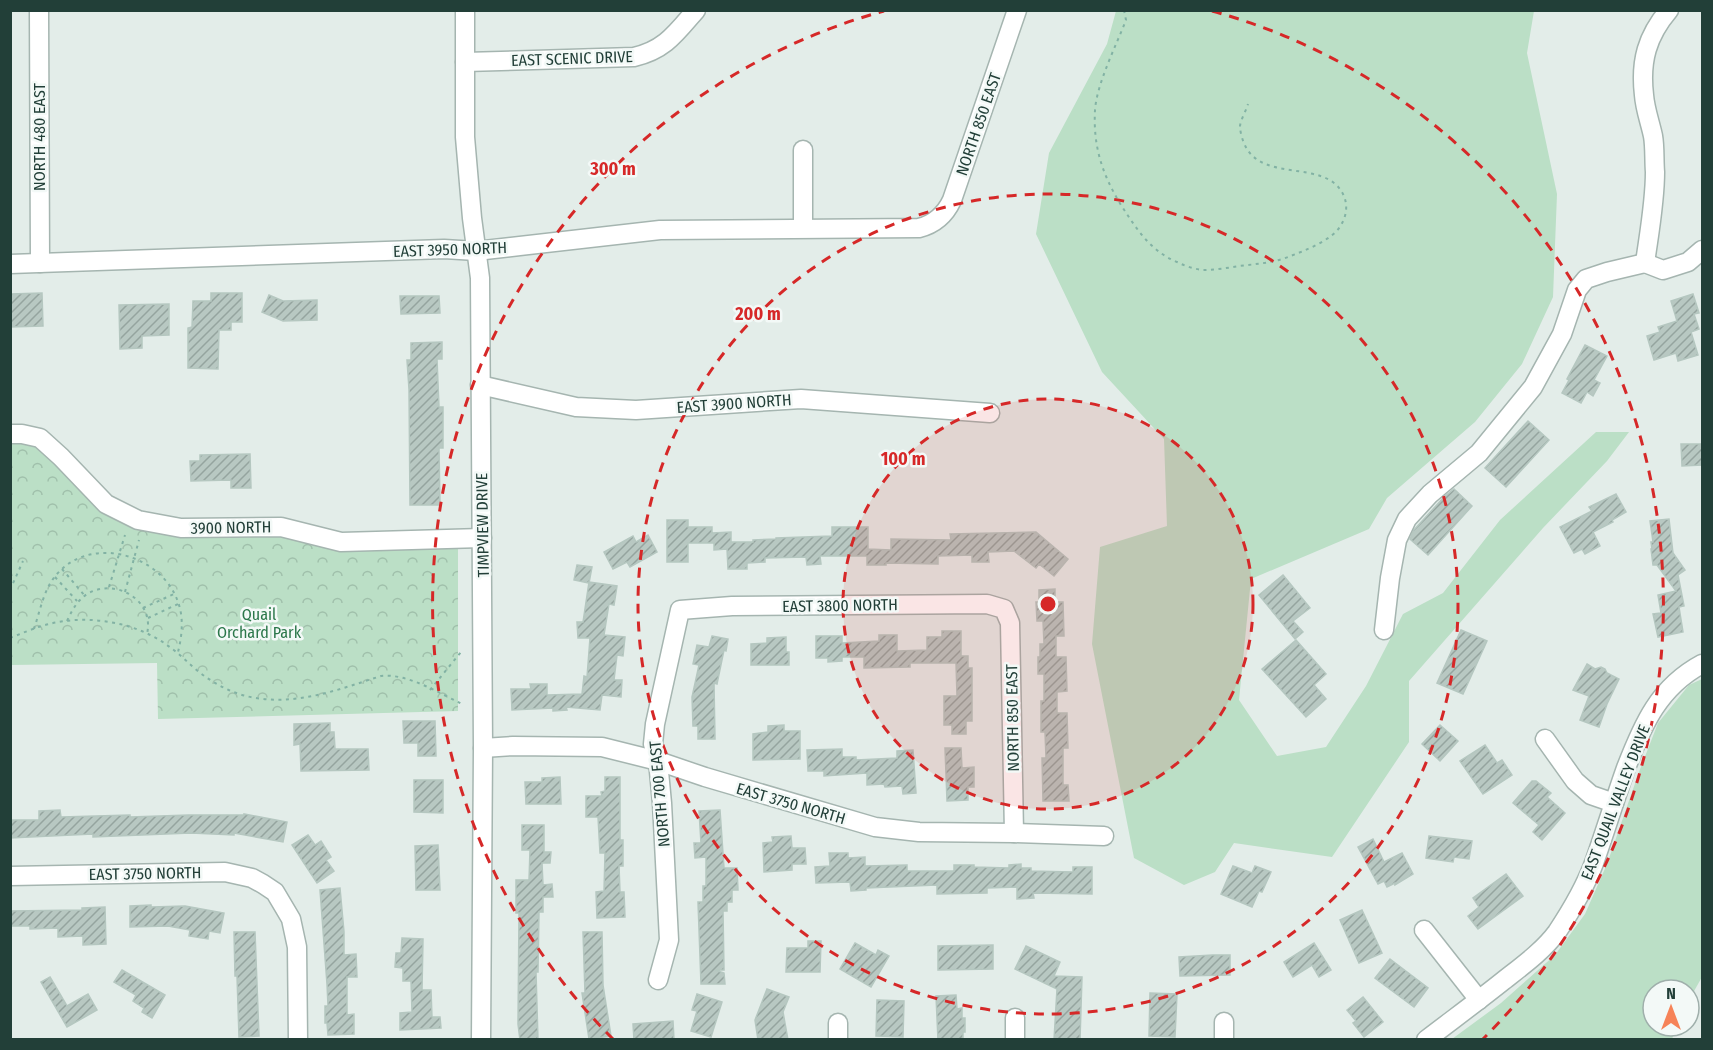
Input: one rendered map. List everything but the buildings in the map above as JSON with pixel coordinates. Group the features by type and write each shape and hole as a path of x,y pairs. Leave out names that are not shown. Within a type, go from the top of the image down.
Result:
{"street":[{"name":"NORTH 480 EAST","path":"39,10 40,263"},
{"name":"TIMPVIEW DRIVE","path":"465,10 465,137 480,278 483,748 481,1040"},
{"name":"EAST SCENIC DRIVE","path":"465,62 640,56 657,49 667,41 696,10"},
{"name":"NORTH 850 EAST","path":"926,226 945,213 952,200 1017,10"},
{"path":"1645,263 1655,176 1653,137 1644,97 1642,72 1647,44 1659,22 1669,10"},
{"path":"803,150 803,228"},
{"name":"EAST 3950 NORTH","path":"10,264 444,249 476,251 660,230 919,228 926,226"},
{"path":"1384,630 1397,540 1407,519 1430,494 1479,453 1533,387 1562,334 1577,290 1586,279 1645,263 1663,270 1688,262 1702,250"},
{"name":"EAST 3900 NORTH","path":"480,385 576,406 636,410 801,399 990,413"},
{"name":"3900 NORTH","path":"10,434 40,438 106,504 138,520 181,528 281,527 341,542 482,538"},
{"name":"EAST 3800 NORTH","path":"680,610 732,606 975,604 987,604 1000,608"},
{"name":"NORTH 850 EAST","path":"1000,608 1004,609 1010,623 1014,833"},
{"name":"NORTH 700 EAST","path":"658,980 669,940 662,803 658,760 653,744 655,724 680,610"},
{"name":"EAST QUAIL VALLEY DRIVE","path":"1426,1040 1529,961 1556,933 1593,865 1640,731 1650,712 1676,681 1702,663"},
{"path":"1545,739 1575,781 1591,795 1614,803"},
{"name":"EAST 3750 NORTH","path":"483,748 602,747 658,760 705,777 875,827 919,832 1104,836"},
{"name":"EAST 3750 NORTH","path":"10,876 225,872 252,878 274,892 291,920 297,947 298,1040"},
{"path":"1424,930 1479,1000"},
{"path":"1015,1018 1015,1040"}],"path":[{"path":"1124,10 1126,20 1103,76 1095,107 1095,141 1101,164 1114,194 1146,242 1164,256 1200,270 1275,261 1300,253 1328,238 1341,226 1347,209 1344,196 1336,183 1323,177 1276,168 1258,161 1248,152 1242,140 1240,126 1248,104"},
{"path":"109,588 125,535"},
{"path":"125,592 139,540"},
{"path":"34,628 51,582 62,569 78,559 93,554 119,554 134,558 155,570 165,579 174,593 181,615 182,630 177,653"},
{"path":"10,590 23,561"},
{"path":"62,569 85,596"},
{"path":"55,577 78,603"},
{"path":"67,621 73,609 85,596 109,588 125,592 138,600 148,618 147,633"},
{"path":"143,608 174,593"},
{"path":"148,618 178,604"},
{"path":"10,638 48,624 97,620 147,633 163,642 218,685 235,693 255,698 274,700 316,697 389,675 404,678 462,704"},
{"path":"430,690 461,652"}],"green space":[{"path":"1116,11 1534,11 1527,53 1557,194 1553,297 1522,364 1475,422 1387,498 1369,529 1251,579 1239,700 1277,756 1326,747 1366,686 1403,614 1443,593 1500,520 1596,432 1629,432 1607,461 1543,528 1409,681 1409,742 1332,857 1234,843 1215,872 1184,885 1134,858 1092,644 1100,547 1167,526 1164,439 1102,372 1036,234 1049,153 1107,44"},
{"name":"Quail Orchard Park","path":"11,436 23,436 138,522 458,542 458,711 158,719 157,663 11,665"},
{"path":"1702,679 1702,977 1641,978 1641,1038 1672,1039 1452,1039 1501,1003 1555,955 1585,914 1607,864 1658,723 1689,685"}]}
